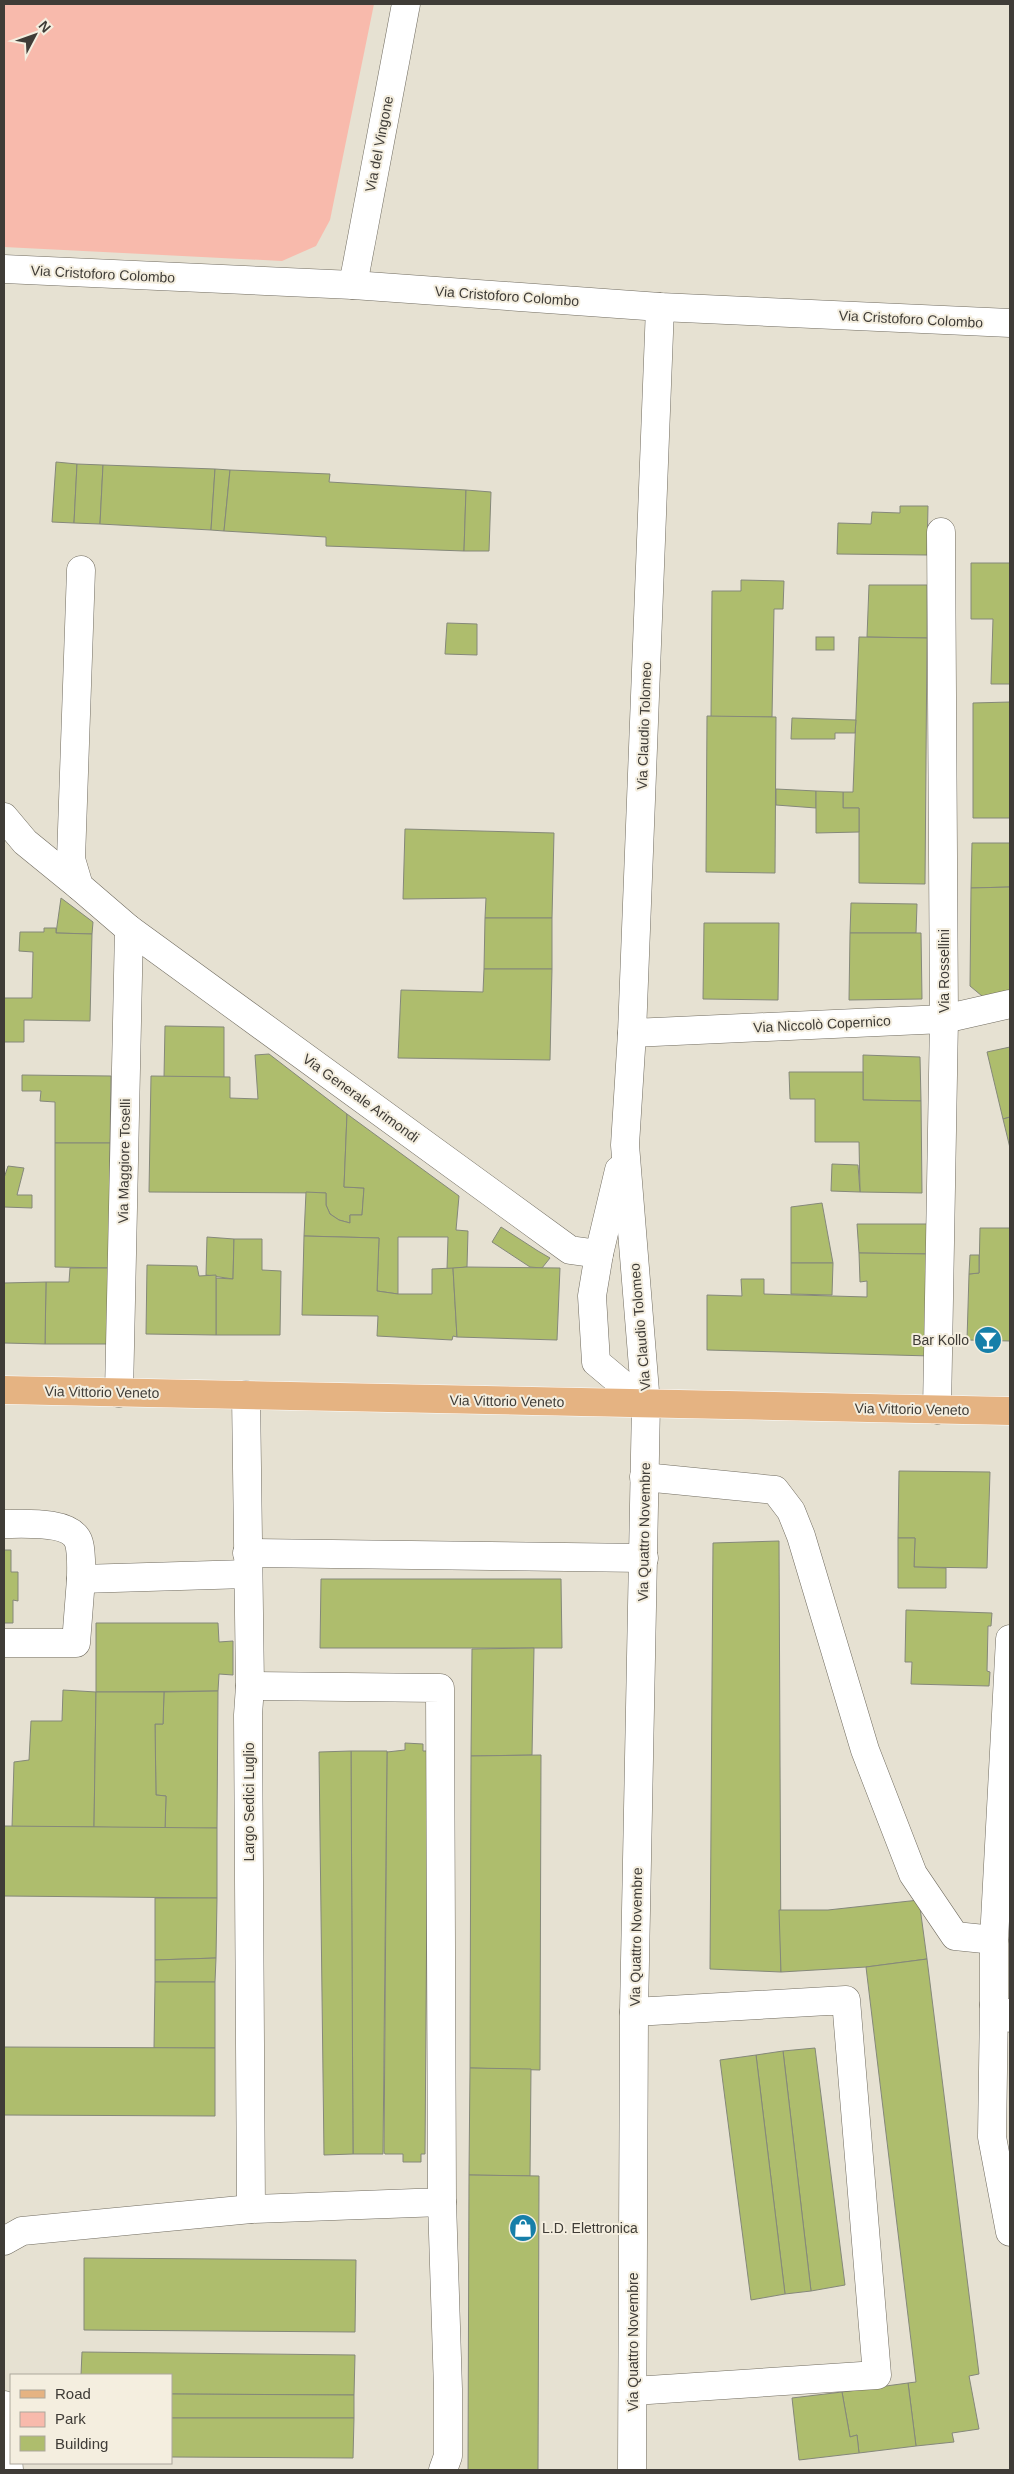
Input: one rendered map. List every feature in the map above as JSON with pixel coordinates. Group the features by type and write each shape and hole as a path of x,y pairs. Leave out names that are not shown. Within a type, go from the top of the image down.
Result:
{"main road":[{"name":"Via Vittorio Veneto","path":"4,1390 1010,1411"}],"street":[{"name":"Via del Vingone","path":"353,285 406,4"},
{"name":"Via Cristoforo Colombo","path":"4,270 353,285 660,307 1010,324"},
{"name":"Via Claudio Tolomeo","path":"646,1404 625,1145 632,1033 660,307"},
{"name":"Via Rossellini","path":"936,1410 944,1019 941,532"},
{"path":"79,886 71,859 81,570"},
{"name":"Via Generale Arimondi","path":"4,817 25,842 129,929 570,1250 599,1254"},
{"name":"Via Maggiore Toselli","path":"119,1393 129,929"},
{"name":"Via Niccolò Copernico","path":"632,1033 944,1019 1010,1004"},
{"name":"Via Claudio Tolomeo","path":"625,1145 599,1254 592,1296 596,1362 646,1404"},
{"name":"Largo Sedici Luglio","path":"246,1395 250,1686 248,1725 251,2210"},
{"name":"Via Quattro Novembre","path":"632,2470 634,2012 646,1404"},
{"path":"644,1477 775,1490 791,1511 801,1536 865,1750 913,1874 955,1936 994,1940"},
{"path":"4,1524 56,1526 72,1533 79,1542 81,1579 76,1643 4,1643"},
{"path":"81,1579 247,1563 644,1558"},
{"path":"1010,1639 994,1940 1002,2012 992,2137 1010,2232"},
{"path":"250,1686 440,1688 442,2202 448,2388 448,2456 443,2470"},
{"path":"633,2391 877,2375 846,2000 634,2012"},
{"path":"4,2241 22,2231 251,2210 442,2202"},
{"path":"4,2405 9,2470"}],"green space":[{"path":"4,4 374,4 330,220 316,246 282,261 4,247"}],"building":[{"path":"56,462 77,464 74,523 52,522"},
{"path":"77,464 103,465 100,524 74,523"},
{"path":"103,465 215,469 211,530 100,524"},
{"path":"215,469 230,470 224,531 211,530"},
{"path":"230,470 330,474 329,482 466,490 464,551 326,546 326,537 224,531"},
{"path":"466,490 491,492 489,551 464,551"},
{"path":"900,506 928,506 927,555 837,554 838,523 871,524 872,512 900,513"},
{"path":"971,563 1010,563 1010,684 991,684 993,619 971,619"},
{"path":"741,580 784,581 783,609 774,609 772,717 711,717 712,591 741,591"},
{"path":"869,585 927,585 927,638 867,637"},
{"path":"447,623 477,624 477,655 445,654"},
{"path":"816,637 834,637 834,650 816,650"},
{"path":"859,637 927,638 925,884 859,883 859,808 843,808 843,792 853,792"},
{"path":"1010,702 1010,818 973,818 973,703"},
{"path":"707,716 776,717 775,873 706,872"},
{"path":"792,718 856,720 855,733 835,733 835,739 791,739"},
{"path":"776,789 816,791 816,808 776,805"},
{"path":"816,791 843,792 843,808 859,808 859,832 816,833"},
{"path":"405,829 554,833 552,918 485,918 486,898 403,899"},
{"path":"972,843 1010,843 1010,887 971,888"},
{"path":"1010,887 1010,995 988,1001 970,986 971,888"},
{"path":"61,898 93,922 92,934 56,933"},
{"path":"851,903 917,904 916,933 850,933"},
{"path":"485,918 552,918 552,969 484,969"},
{"path":"704,923 779,923 778,1000 703,999"},
{"path":"44,928 56,928 56,933 92,934 90,1021 24,1020 24,1042 4,1042 4,998 32,998 33,952 19,951 20,932 44,932"},
{"path":"850,933 921,933 922,999 849,1000"},
{"path":"484,969 552,969 550,1060 398,1058 401,990 483,992"},
{"path":"165,1026 224,1027 224,1078 164,1077"},
{"path":"1010,1047 1010,1117 1003,1119 987,1052"},
{"path":"269,1054 347,1114 344,1187 364,1188 362,1215 350,1215 350,1223 339,1220 330,1214 326,1205 326,1193 149,1192 151,1076 230,1077 230,1098 258,1099 255,1055"},
{"path":"863,1055 920,1057 921,1101 863,1100"},
{"path":"789,1072 863,1072 863,1100 921,1101 922,1193 860,1192 859,1142 815,1142 815,1099 790,1099"},
{"path":"22,1075 111,1076 110,1143 55,1143 55,1102 40,1101 41,1091 22,1091"},
{"path":"347,1114 459,1196 456,1230 468,1231 467,1267 447,1269 448,1237 398,1237 398,1294 377,1291 379,1238 304,1236 306,1192 326,1193 326,1205 330,1214 339,1220 350,1223 350,1215 362,1215 364,1188 344,1187"},
{"path":"1010,1117 1010,1148 1003,1119"},
{"path":"55,1143 110,1143 109,1268 55,1267"},
{"path":"832,1164 858,1165 860,1192 831,1191"},
{"path":"8,1166 24,1168 17,1195 32,1195 32,1208 4,1207 4,1178"},
{"path":"822,1203 833,1263 791,1263 791,1207"},
{"path":"857,1224 930,1224 930,1254 859,1253"},
{"path":"501,1227 550,1258 542,1268 530,1267 492,1242"},
{"path":"980,1228 1010,1228 1010,1341 967,1340 969,1274 979,1273"},
{"path":"304,1236 379,1238 377,1291 398,1294 432,1294 432,1269 453,1268 457,1337 453,1336 452,1340 377,1336 378,1316 302,1315"},
{"path":"207,1237 234,1239 233,1279 206,1275"},
{"path":"234,1239 262,1239 262,1270 281,1271 280,1335 216,1335 216,1278 233,1279"},
{"path":"859,1253 930,1254 931,1356 707,1350 707,1295 742,1296 741,1279 764,1279 764,1294 867,1297 867,1281 860,1282"},
{"path":"970,1255 979,1255 979,1273 969,1274"},
{"path":"791,1263 833,1263 832,1295 791,1294"},
{"path":"147,1265 197,1266 199,1276 216,1275 216,1335 146,1334"},
{"path":"70,1268 109,1268 108,1344 45,1344 46,1282 69,1282"},
{"path":"453,1268 560,1268 557,1340 457,1337"},
{"path":"46,1282 45,1344 4,1343 4,1283"},
{"path":"899,1471 990,1472 987,1568 914,1567 915,1538 898,1538"},
{"path":"898,1538 915,1538 914,1567 946,1568 946,1588 898,1588"},
{"path":"779,1541 781,1972 710,1969 713,1543"},
{"path":"4,1550 11,1550 11,1572 18,1572 18,1601 13,1600 13,1623 4,1623"},
{"path":"321,1579 561,1579 562,1648 320,1648"},
{"path":"906,1610 992,1613 991,1626 988,1626 987,1671 990,1672 989,1686 911,1684 912,1662 905,1662"},
{"path":"96,1623 218,1623 219,1642 233,1641 233,1675 219,1674 218,1691 96,1692"},
{"path":"534,1648 532,1755 471,1756 472,1649"},
{"path":"63,1690 96,1692 94,1827 12,1827 14,1762 29,1760 31,1721 62,1721"},
{"path":"218,1691 217,1828 165,1829 166,1796 156,1795 155,1724 163,1724 164,1692"},
{"path":"96,1692 164,1692 163,1724 155,1724 156,1795 166,1796 165,1829 94,1827"},
{"path":"405,1743 423,1744 423,1751 428,1751 425,2154 421,2154 421,2162 403,2162 403,2154 385,2154 384,2152 387,1752 405,1750"},
{"path":"351,1751 387,1751 383,2154 353,2154"},
{"path":"351,1751 353,2154 324,2155 319,1752"},
{"path":"541,1755 540,2070 470,2068 471,1756"},
{"path":"4,1826 217,1828 217,1898 4,1896"},
{"path":"155,1898 217,1898 216,1958 155,1960"},
{"path":"919,1900 927,1959 866,1967 781,1972 779,1910 828,1910"},
{"path":"216,1958 215,1982 155,1982 155,1960"},
{"path":"927,1959 979,2374 969,2376 979,2429 952,2433 954,2442 916,2446 908,2383 916,2382 866,1967"},
{"path":"155,1982 215,1982 215,2048 154,2048"},
{"path":"4,2047 215,2048 215,2116 4,2115"},
{"path":"815,2048 845,2285 811,2291 783,2051"},
{"path":"783,2051 811,2291 785,2294 756,2055"},
{"path":"756,2055 785,2294 751,2300 720,2060"},
{"path":"470,2068 531,2069 530,2176 469,2175"},
{"path":"469,2175 539,2176 538,2470 468,2470"},
{"path":"84,2258 356,2260 355,2332 84,2330"},
{"path":"82,2352 355,2355 354,2395 172,2394 172,2374 81,2374"},
{"path":"908,2383 916,2446 859,2453 857,2435 850,2437 842,2392"},
{"path":"842,2392 850,2437 857,2435 859,2453 799,2460 792,2398"},
{"path":"172,2394 354,2395 354,2418 172,2418"},
{"path":"172,2418 354,2418 353,2458 172,2457"}],"place":[{"name":"Bar Kollo","path":"988,1340"},
{"name":"L.D. Elettronica","path":"523,2228"}]}
